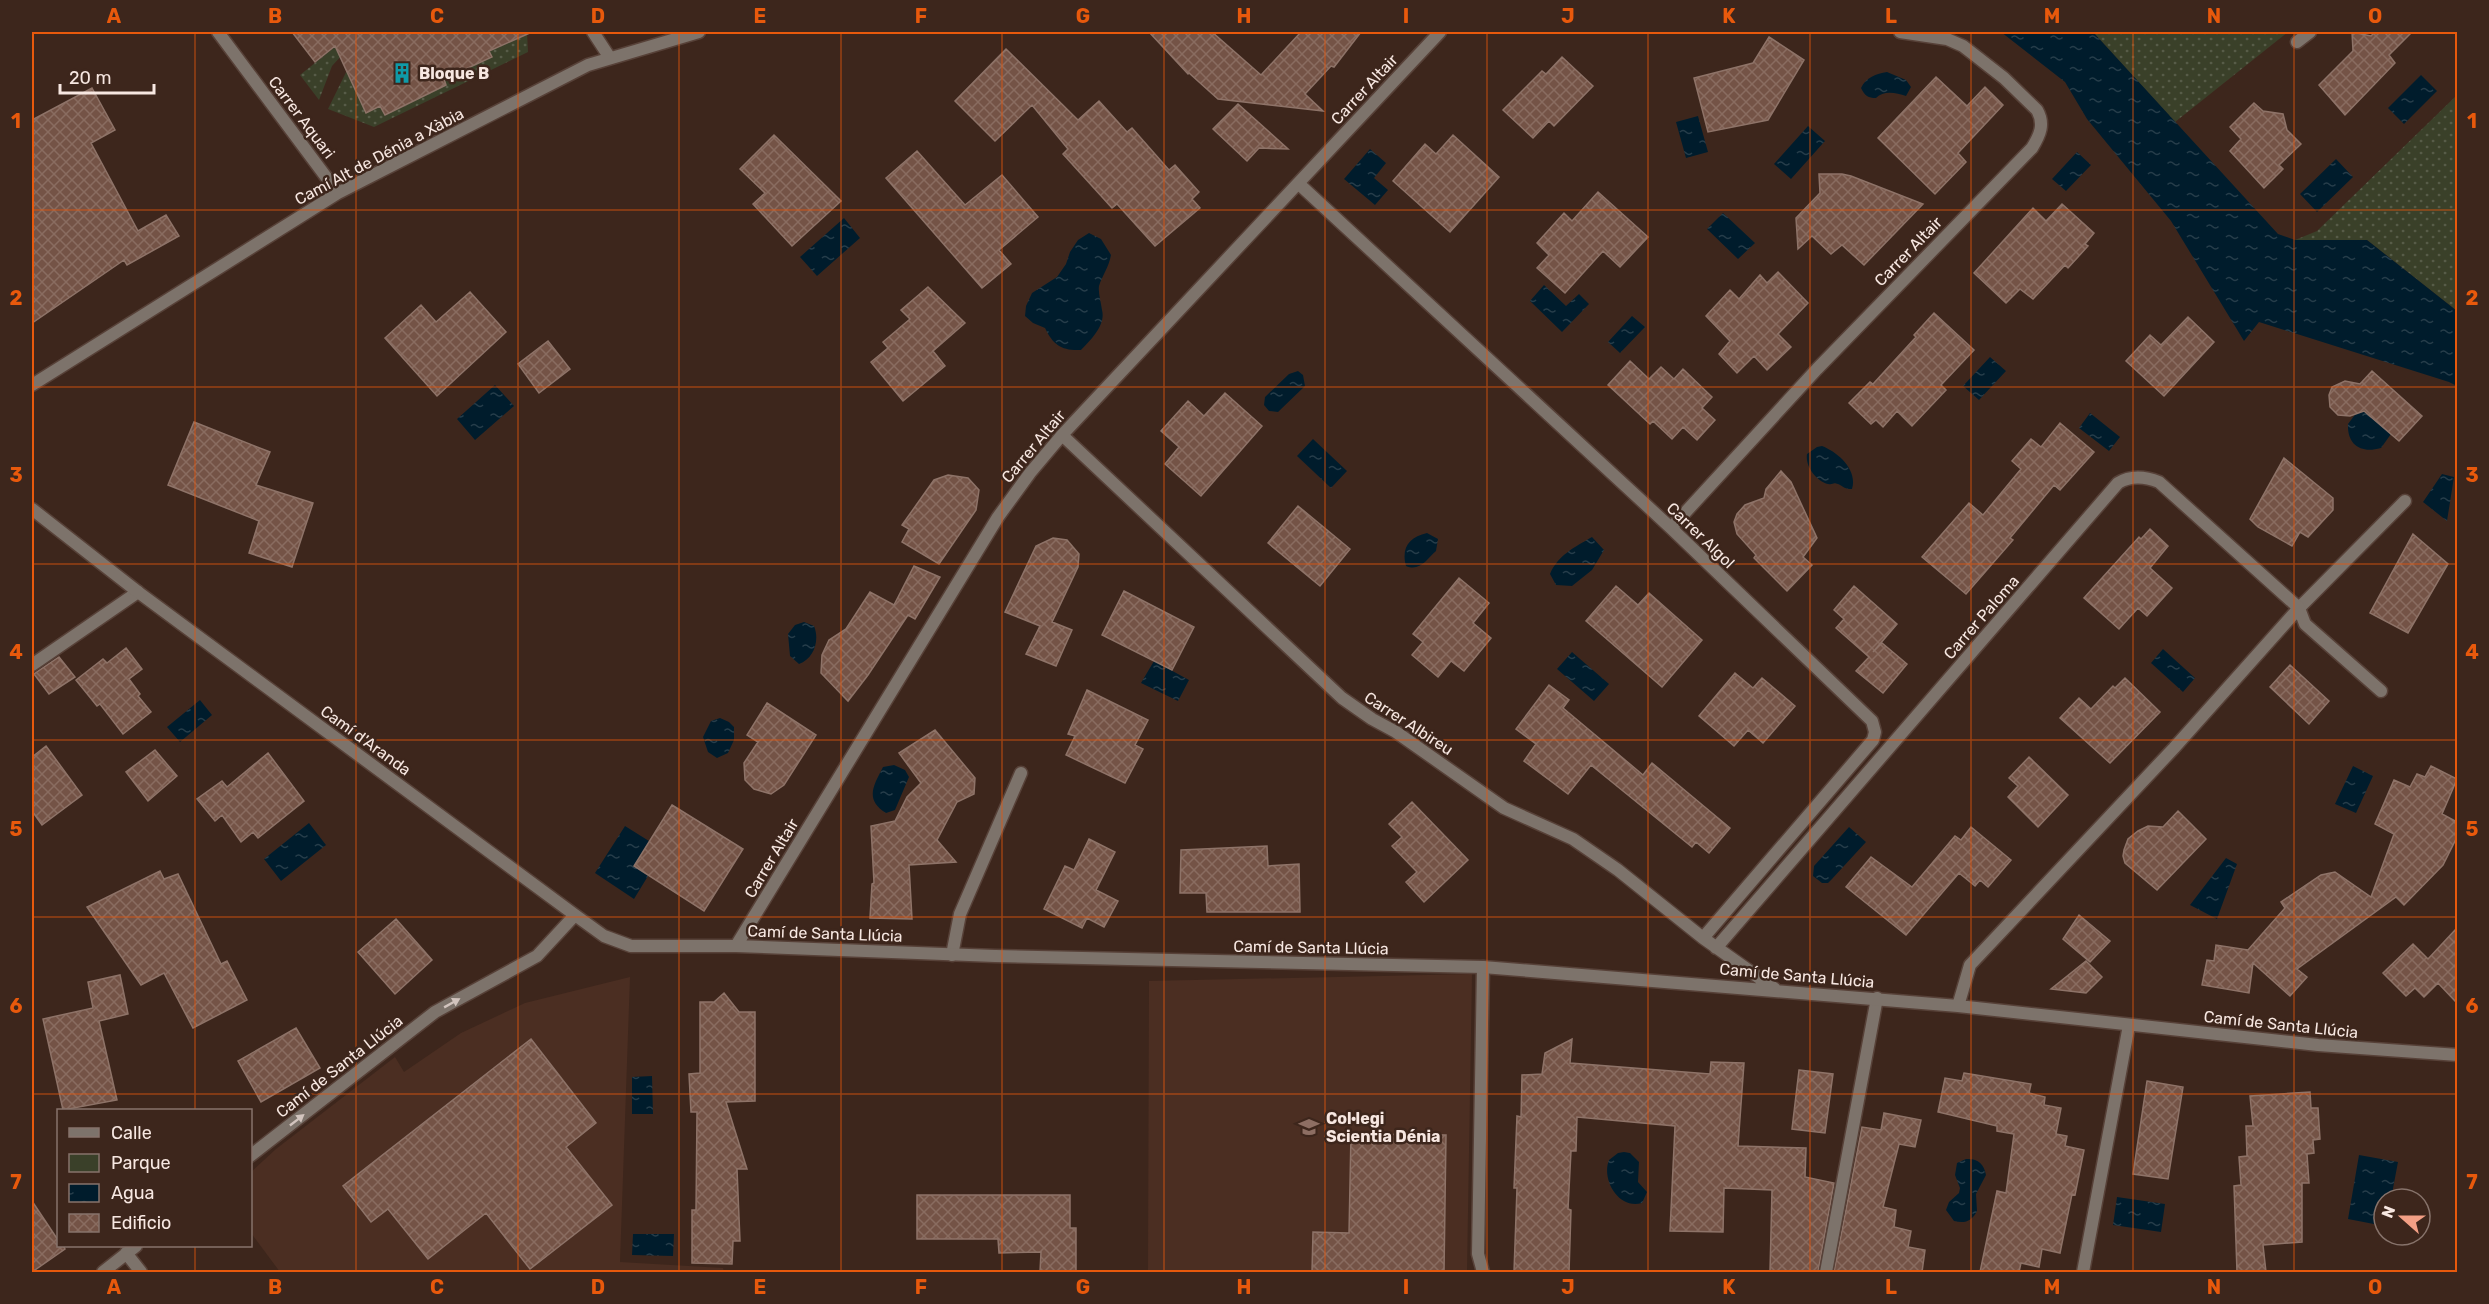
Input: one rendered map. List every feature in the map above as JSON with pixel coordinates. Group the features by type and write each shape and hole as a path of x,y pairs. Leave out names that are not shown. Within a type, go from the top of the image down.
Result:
{"street":[{"name":"Carrer Aquari","path":"218,32 338,193"},
{"path":"593,32 610,58"},
{"name":"Camí Alt de Dénia a Xàbia","path":"32,385 338,193 588,65 699,32"},
{"name":"Carrer Altair","path":"736,946 998,517 1030,473 1062,435 1440,32"},
{"name":"Carrer Altair","path":"1671,528 1817,369 2032,148 2038,137 2041,118 2037,110 1977,55 1947,39 1900,32"},
{"path":"2297,42 2310,32"},
{"name":"Carrer Algol","path":"1299,183 1671,528 1872,720 1875,732 1873,741 1703,938"},
{"name":"Carrer Albireu","path":"1062,435 1342,698 1396,732 1504,808 1573,839 1618,870 1716,948 1775,990"},
{"name":"Carrer Paloma","path":"1716,948 2118,483 2127,477 2147,478 2159,482 2299,608 2305,624 2380,691"},
{"path":"1958,1006 1970,965 2174,748 2299,608 2405,501"},
{"name":"Camí d'Aranda","path":"32,509 138,592 575,915"},
{"path":"32,665 138,592"},
{"path":"952,955 960,914 1022,773"},
{"name":"Camí de Santa Llúcia","path":"252,1154 435,1012 537,956 575,915 604,936 631,946 736,946 952,955 1483,968 1877,998 2318,1046 2457,1055"},
{"path":"1483,968 1478,1254 1483,1272"},
{"path":"1826,1272 1877,998"},
{"path":"2083,1272 2129,1024"},
{"path":"103,1272 131,1249 141,1272"}],"shaded area":[{"name":"Col·legi Scientia Dénia","path":"1472,974 1467,1272 1148,1272 1149,981"},
{"path":"630,977 620,1262 723,1268 724,1272 280,1272 252,1234 252,1171 276,1149 395,1057 404,1072 461,1033 525,1003"}],"green space":[{"path":"363,32 332,66 319,100 300,75 336,46 328,34"},
{"path":"497,32 527,32 528,52 374,127 328,109 352,60 385,115 407,105 405,100 441,74 458,73 491,57 489,51 503,45"},
{"path":"2093,32 2288,32 2175,122"},
{"path":"2457,95 2457,311 2367,240 2295,240 2317,231"}],"water":[{"path":"2001,32 2093,32 2278,234 2295,240 2367,240 2457,311 2457,386 2259,322 2244,341 2171,221 2087,119 2065,82"},
{"path":"1887,72 1906,80 1911,87 1906,96 1886,93 1876,98 1865,95 1861,88 1866,81 1875,75"},
{"path":"2421,75 2437,91 2404,124 2388,108"},
{"path":"1698,116 1708,152 1686,158 1676,122"},
{"path":"1808,126 1825,141 1791,179 1774,164"},
{"path":"1370,149 1386,163 1374,178 1388,190 1375,205 1344,179"},
{"path":"2077,152 2091,165 2066,191 2052,179"},
{"path":"2336,159 2353,177 2317,212 2300,194"},
{"path":"1723,213 1755,243 1738,259 1707,229"},
{"path":"844,218 860,238 817,276 800,257"},
{"path":"1089,233 1101,239 1111,255 1099,286 1102,321 1097,332 1081,350 1063,348 1051,339 1045,328 1033,323 1025,316 1026,306 1032,293 1057,277 1078,240"},
{"path":"1544,285 1566,306 1579,294 1589,304 1562,332 1530,301"},
{"path":"1632,316 1645,327 1620,353 1608,342"},
{"path":"1990,357 2006,371 1979,400 1963,386"},
{"path":"1298,371 1303,375 1305,386 1278,412 1269,411 1264,405 1265,397 1289,374"},
{"path":"495,385 514,406 475,440 457,419"},
{"path":"2360,408 2391,434 2381,448 2362,449 2350,437 2348,424"},
{"path":"2090,413 2120,437 2109,451 2079,428"},
{"path":"1313,439 1347,471 1331,488 1297,456"},
{"path":"1822,446 1840,457 1845,463 1852,475 1852,489 1819,480 1812,472 1807,454"},
{"path":"2442,474 2454,477 2447,521 2423,502"},
{"path":"1427,533 1438,539 1436,551 1419,566 1406,566 1405,554 1408,544 1415,537"},
{"path":"1592,537 1604,550 1592,570 1572,586 1556,585 1550,574 1553,567 1568,552"},
{"path":"804,622 814,626 816,643 809,658 799,664 790,656 788,634 795,625"},
{"path":"2163,649 2195,678 2183,692 2151,663"},
{"path":"1572,652 1609,684 1594,701 1557,669"},
{"path":"1154,661 1189,680 1178,701 1141,683"},
{"path":"200,700 212,715 180,742 167,727"},
{"path":"720,718 734,727 734,740 728,753 717,758 708,752 703,737 711,721"},
{"path":"894,765 905,770 909,777 895,810 886,813 875,802 874,786 883,767"},
{"path":"2353,766 2373,776 2356,813 2335,804"},
{"path":"309,823 326,845 281,881 264,859"},
{"path":"625,826 649,841 634,866 648,876 634,899 595,873"},
{"path":"1849,827 1866,842 1828,883 1822,883 1813,876 1814,866"},
{"path":"2226,858 2237,864 2217,919 2190,905"},
{"path":"652,1076 653,1114 632,1114 632,1077"},
{"path":"1618,1153 1630,1153 1639,1162 1638,1182 1647,1192 1642,1203 1634,1204 1619,1198 1610,1184 1607,1168 1609,1160"},
{"path":"2359,1155 2398,1162 2393,1187 2372,1187 2372,1224 2348,1219"},
{"path":"1966,1159 1979,1162 1984,1167 1986,1175 1976,1194 1977,1211 1968,1221 1958,1222 1954,1221 1946,1210 1949,1202 1959,1193 1960,1188 1955,1175 1957,1163"},
{"path":"2117,1197 2165,1204 2161,1232 2113,1225"},
{"path":"633,1234 674,1234 673,1256 632,1255"}],"building":[{"name":"Bloque B","path":"292,32 532,32 489,51 492,57 444,79 446,85 385,115 380,106 366,113 335,46 315,62"},
{"path":"1149,32 1212,32 1261,75 1301,32 1361,32 1334,67 1331,66 1305,94 1323,111 1218,99 1188,74"},
{"path":"2352,32 2371,36 2375,32 2412,32 2389,55 2395,63 2345,115 2319,85 2353,51"},
{"path":"1769,37 1804,60 1768,120 1708,132 1694,78 1753,63"},
{"path":"1006,49 1078,120 1099,101 1127,132 1132,128 1169,170 1175,165 1199,192 1192,199 1200,208 1155,246 1117,204 1112,208 1063,154 1068,149 1032,105 995,141 955,101"},
{"path":"1562,57 1593,86 1554,126 1549,121 1533,138 1503,110 1542,71 1546,74"},
{"path":"1936,77 1967,106 1985,87 2003,105 1958,153 1966,162 1935,194 1878,138"},
{"path":"92,88 115,130 91,143 138,231 166,215 179,236 127,265 124,260 32,323 32,120"},
{"path":"2254,103 2263,111 2283,114 2287,130 2301,144 2279,165 2283,169 2264,188 2230,151 2241,139 2230,127"},
{"path":"1238,104 1288,149 1259,148 1247,161 1213,129"},
{"path":"774,135 841,201 792,246 753,204 765,193 740,169"},
{"path":"1453,135 1499,177 1450,232 1393,181 1425,144 1436,154"},
{"path":"917,151 965,205 1002,175 1038,217 999,250 1011,264 982,288 886,178"},
{"path":"1819,174 1851,176 1923,204 1864,265 1842,245 1831,254 1812,236 1798,249 1796,218 1820,193"},
{"path":"1598,192 1648,237 1620,267 1603,251 1565,293 1537,268 1549,255 1537,243 1564,213 1572,221"},
{"path":"2062,204 2094,233 2085,244 2088,246 2068,268 2065,265 2033,299 2020,289 2006,303 1974,273 2033,208 2046,221"},
{"path":"1778,272 1808,303 1778,334 1791,347 1767,370 1754,356 1737,373 1719,354 1730,341 1706,316 1730,290 1739,299 1760,275 1767,283"},
{"path":"928,287 965,323 933,351 945,366 903,401 871,362 888,348 883,342 910,319 901,310"},
{"path":"470,292 506,332 437,396 385,338 421,305 436,322"},
{"path":"1934,313 1974,350 1941,385 1946,390 1912,426 1897,411 1883,427 1876,420 1871,424 1849,403 1870,382 1873,384 1916,337 1914,335"},
{"path":"2188,317 2214,342 2164,396 2126,361 2150,335 2161,345"},
{"path":"548,341 570,369 539,393 518,364"},
{"path":"1630,361 1649,379 1661,367 1674,379 1683,369 1712,397 1702,408 1715,420 1697,440 1683,427 1672,439 1653,421 1650,424 1608,385"},
{"path":"2372,371 2422,416 2399,441 2364,411 2350,416 2338,415 2330,407 2329,395 2332,387 2345,381 2360,384"},
{"path":"1225,393 1262,426 1201,496 1165,464 1179,447 1161,431 1188,401 1204,416"},
{"path":"194,422 270,452 256,485 313,503 292,567 249,553 259,521 168,485"},
{"path":"2060,423 2094,452 2060,490 2054,485 2010,538 2013,540 1966,594 1922,557 1969,503 1983,515 2021,469 2012,461 2031,439 2041,447"},
{"path":"2284,458 2333,498 2333,510 2308,537 2300,532 2292,546 2258,527 2250,519"},
{"path":"1781,471 1791,482 1817,538 1803,557 1812,565 1787,591 1754,558 1756,555 1737,534 1734,522 1737,514 1745,505 1764,498 1766,489"},
{"path":"948,475 968,478 979,490 976,510 939,564 902,542 909,529 902,525 934,480"},
{"path":"1298,506 1350,549 1320,586 1268,543"},
{"path":"2150,529 2168,546 2150,568 2172,588 2147,616 2138,608 2119,629 2084,598 2139,537 2141,539"},
{"path":"2413,534 2448,564 2408,633 2370,613"},
{"path":"1053,538 1067,540 1079,554 1078,567 1052,622 1072,630 1056,666 1026,654 1040,626 1005,612 1036,546"},
{"path":"914,566 940,577 915,619 908,615 848,701 821,673 822,655 829,640 846,629 870,592 894,605"},
{"path":"1459,578 1489,603 1473,623 1491,638 1464,671 1451,661 1438,677 1412,655 1423,642 1413,634"},
{"path":"1616,586 1638,605 1649,593 1702,640 1662,687 1586,621"},
{"path":"1854,586 1897,624 1873,652 1882,643 1907,664 1883,693 1856,671 1869,657 1836,628 1844,619 1834,610"},
{"path":"1124,591 1194,627 1172,670 1102,635"},
{"path":"126,648 142,669 129,679 140,694 138,696 151,712 123,734 100,704 97,706 76,680 103,659 107,663"},
{"path":"59,657 75,677 49,694 34,674"},
{"path":"2290,665 2329,701 2309,724 2270,687"},
{"path":"1735,673 1753,688 1762,678 1795,706 1763,743 1748,730 1734,746 1699,716"},
{"path":"2125,678 2160,712 2110,763 2060,718 2079,698 2091,709 2113,686 2115,688"},
{"path":"1549,685 1569,700 1563,708 1643,775 1652,763 1730,828 1709,853 1696,842 1692,847 1591,765 1568,794 1524,761 1536,744 1516,729"},
{"path":"1087,690 1148,720 1135,745 1143,749 1125,783 1066,755 1075,736 1068,734"},
{"path":"767,703 816,735 784,785 771,794 754,789 745,780 744,763 758,742 747,735"},
{"path":"935,730 975,778 974,794 957,802 937,840 956,862 909,865 912,919 870,918 872,884 874,883 871,826 895,821 907,797 921,783 899,753"},
{"path":"46,746 82,795 42,825 32,811 32,757"},
{"path":"155,750 177,776 148,801 126,772"},
{"path":"268,753 304,801 258,838 253,832 241,842 222,815 215,821 197,799 222,781 227,787"},
{"path":"2029,757 2068,795 2038,827 2008,797 2018,786 2009,778"},
{"path":"2431,766 2457,779 2442,814 2457,822 2457,837 2443,865 2404,905 2396,897 2297,969 2307,977 2290,996 2253,963 2249,993 2202,985 2207,960 2214,961 2216,945 2248,950 2285,908 2281,902 2321,875 2335,872 2371,897 2394,834 2375,824 2394,780 2410,787 2417,774 2425,777"},
{"path":"1412,802 1468,860 1424,902 1406,882 1417,872 1392,846 1402,837 1389,824"},
{"path":"672,805 743,849 704,911 634,866"},
{"path":"2178,811 2206,839 2157,890 2125,863 2124,850 2128,839 2138,831 2148,826 2163,827"},
{"path":"1971,827 2011,860 1988,887 1980,880 1975,886 1959,873 1906,935 1846,887 1871,857 1912,887 1955,836 1961,840"},
{"path":"1089,839 1115,852 1096,890 1118,901 1104,927 1087,918 1082,928 1044,909 1065,866 1074,870"},
{"path":"1267,846 1268,866 1299,864 1300,912 1207,912 1206,893 1180,893 1181,850"},
{"path":"160,871 164,879 178,874 221,964 227,961 247,1000 193,1028 164,973 141,985 87,907"},
{"path":"2079,915 2110,941 2090,962 2063,939"},
{"path":"396,919 432,960 395,994 358,952"},
{"path":"2457,928 2457,1003 2438,983 2424,997 2415,988 2406,996 2383,973 2413,944 2428,959"},
{"path":"2086,961 2102,977 2086,993 2051,989"},
{"path":"120,975 128,1014 99,1021 117,1100 63,1109 43,1019 93,1008 88,982"},
{"path":"724,993 739,1012 755,1012 755,1101 726,1102 747,1169 737,1169 740,1241 733,1241 732,1264 692,1263 692,1210 696,1210 697,1112 691,1112 689,1074 700,1073 700,1002 714,1002"},
{"path":"296,1028 320,1068 261,1102 238,1061"},
{"path":"531,1039 596,1123 566,1147 612,1205 530,1269 486,1213 428,1259 388,1209 371,1222 343,1186"},
{"path":"1572,1039 1570,1063 1710,1074 1711,1062 1744,1063 1738,1146 1806,1148 1805,1177 1834,1183 1818,1272 1770,1272 1772,1190 1724,1188 1723,1232 1670,1231 1675,1126 1577,1117 1576,1151 1571,1151 1568,1209 1571,1210 1569,1272 1514,1272 1517,1188 1514,1188 1517,1116 1521,1117 1522,1075 1542,1074 1545,1053"},
{"path":"1799,1070 1833,1074 1825,1133 1792,1129"},
{"path":"1964,1073 2031,1084 2029,1093 2045,1097 2044,1105 2061,1108 2056,1134 2067,1136 2065,1146 2084,1150 2060,1253 2042,1249 2039,1267 2021,1263 2019,1272 1980,1272 1997,1191 2006,1193 2014,1134 1997,1131 1997,1126 1938,1112 1945,1078 1962,1081"},
{"path":"2147,1081 2183,1087 2168,1179 2133,1174"},
{"path":"2310,1092 2311,1108 2318,1108 2320,1139 2313,1140 2314,1153 2307,1154 2309,1183 2302,1183 2302,1242 2263,1245 2266,1272 2237,1272 2234,1186 2241,1185 2239,1157 2247,1156 2246,1126 2253,1126 2250,1096"},
{"path":"1884,1113 1921,1120 1915,1147 1899,1144 1883,1207 1896,1210 1894,1227 1911,1231 1908,1247 1925,1250 1922,1272 1834,1272 1862,1127 1881,1130"},
{"path":"1351,1134 1446,1135 1444,1272 1312,1272 1313,1232 1349,1233"},
{"path":"917,1195 1070,1195 1070,1228 1076,1228 1076,1272 1040,1272 1041,1252 999,1253 998,1239 917,1239"},
{"path":"32,1201 57,1238 57,1247 65,1249 32,1272"}],"place":[{"name":"Bloque B","path":"402,73"},
{"name":"Col·legi Scientia Dénia","path":"1309,1127"}]}
